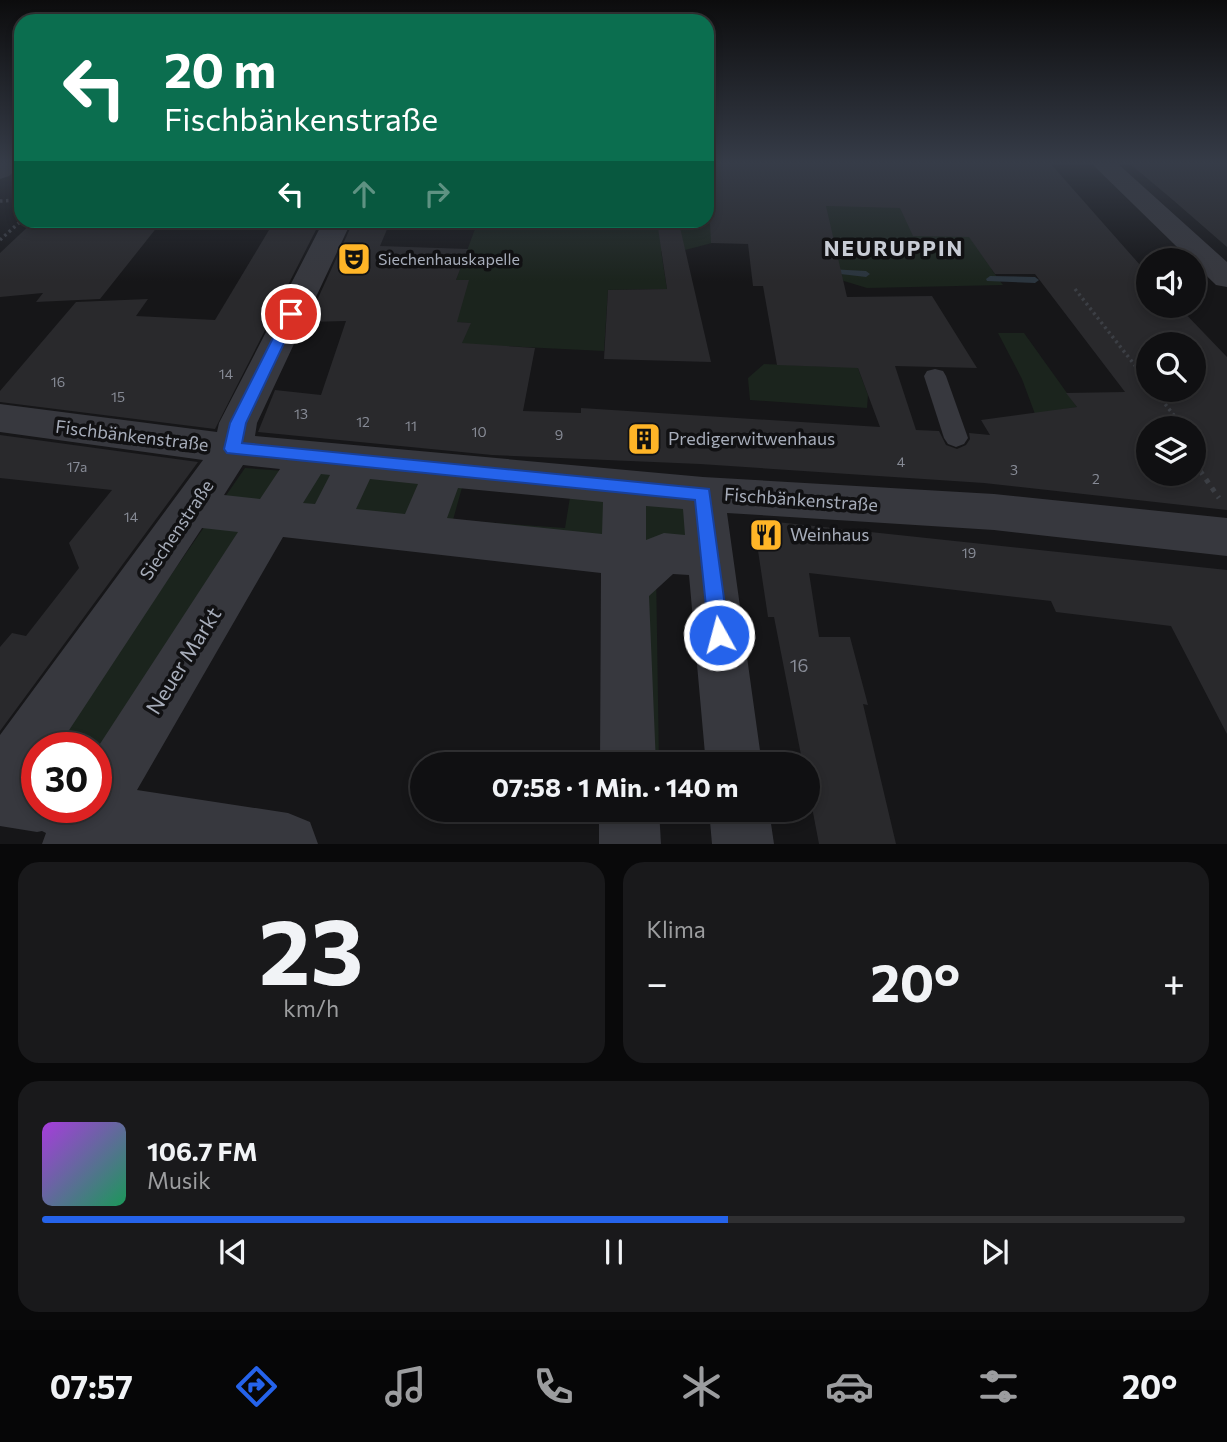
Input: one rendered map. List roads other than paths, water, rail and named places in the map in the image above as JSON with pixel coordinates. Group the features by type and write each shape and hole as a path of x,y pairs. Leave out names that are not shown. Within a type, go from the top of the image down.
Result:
{"street":[{"path":"1145,202 1227,278"},
{"name":"Siechenstraße","path":"0,783 233,449 238,423 334,228"},
{"name":"Fischbänkenstraße","path":"0,418 233,449 703,494 994,512 1224,518"},
{"name":"Neuer Markt","path":"112,756 310,457"},
{"path":"327,524 358,461"},
{"path":"419,534 444,471"},
{"path":"624,487 628,752"},
{"path":"703,494 732,752"},
{"path":"192,509 419,534 624,572 664,552 710,557"},
{"path":"0,797 21,802"},
{"path":"112,819 288,844"},
{"path":"629,822 630,844"},
{"path":"740,822 743,844"}],"lane":[{"path":"935,376 956,438"}],"waterway":[{"path":"832,271 866,274"},
{"path":"990,279 1035,280"}],"place":[{"name":"Siechenhauskapelle","path":"354,259"},
{"name":"Predigerwitwenhaus","path":"644,439"},
{"name":"Weinhaus","path":"766,535"}],"district":[{"name":"NEURUPPIN","path":"894,249"}]}
